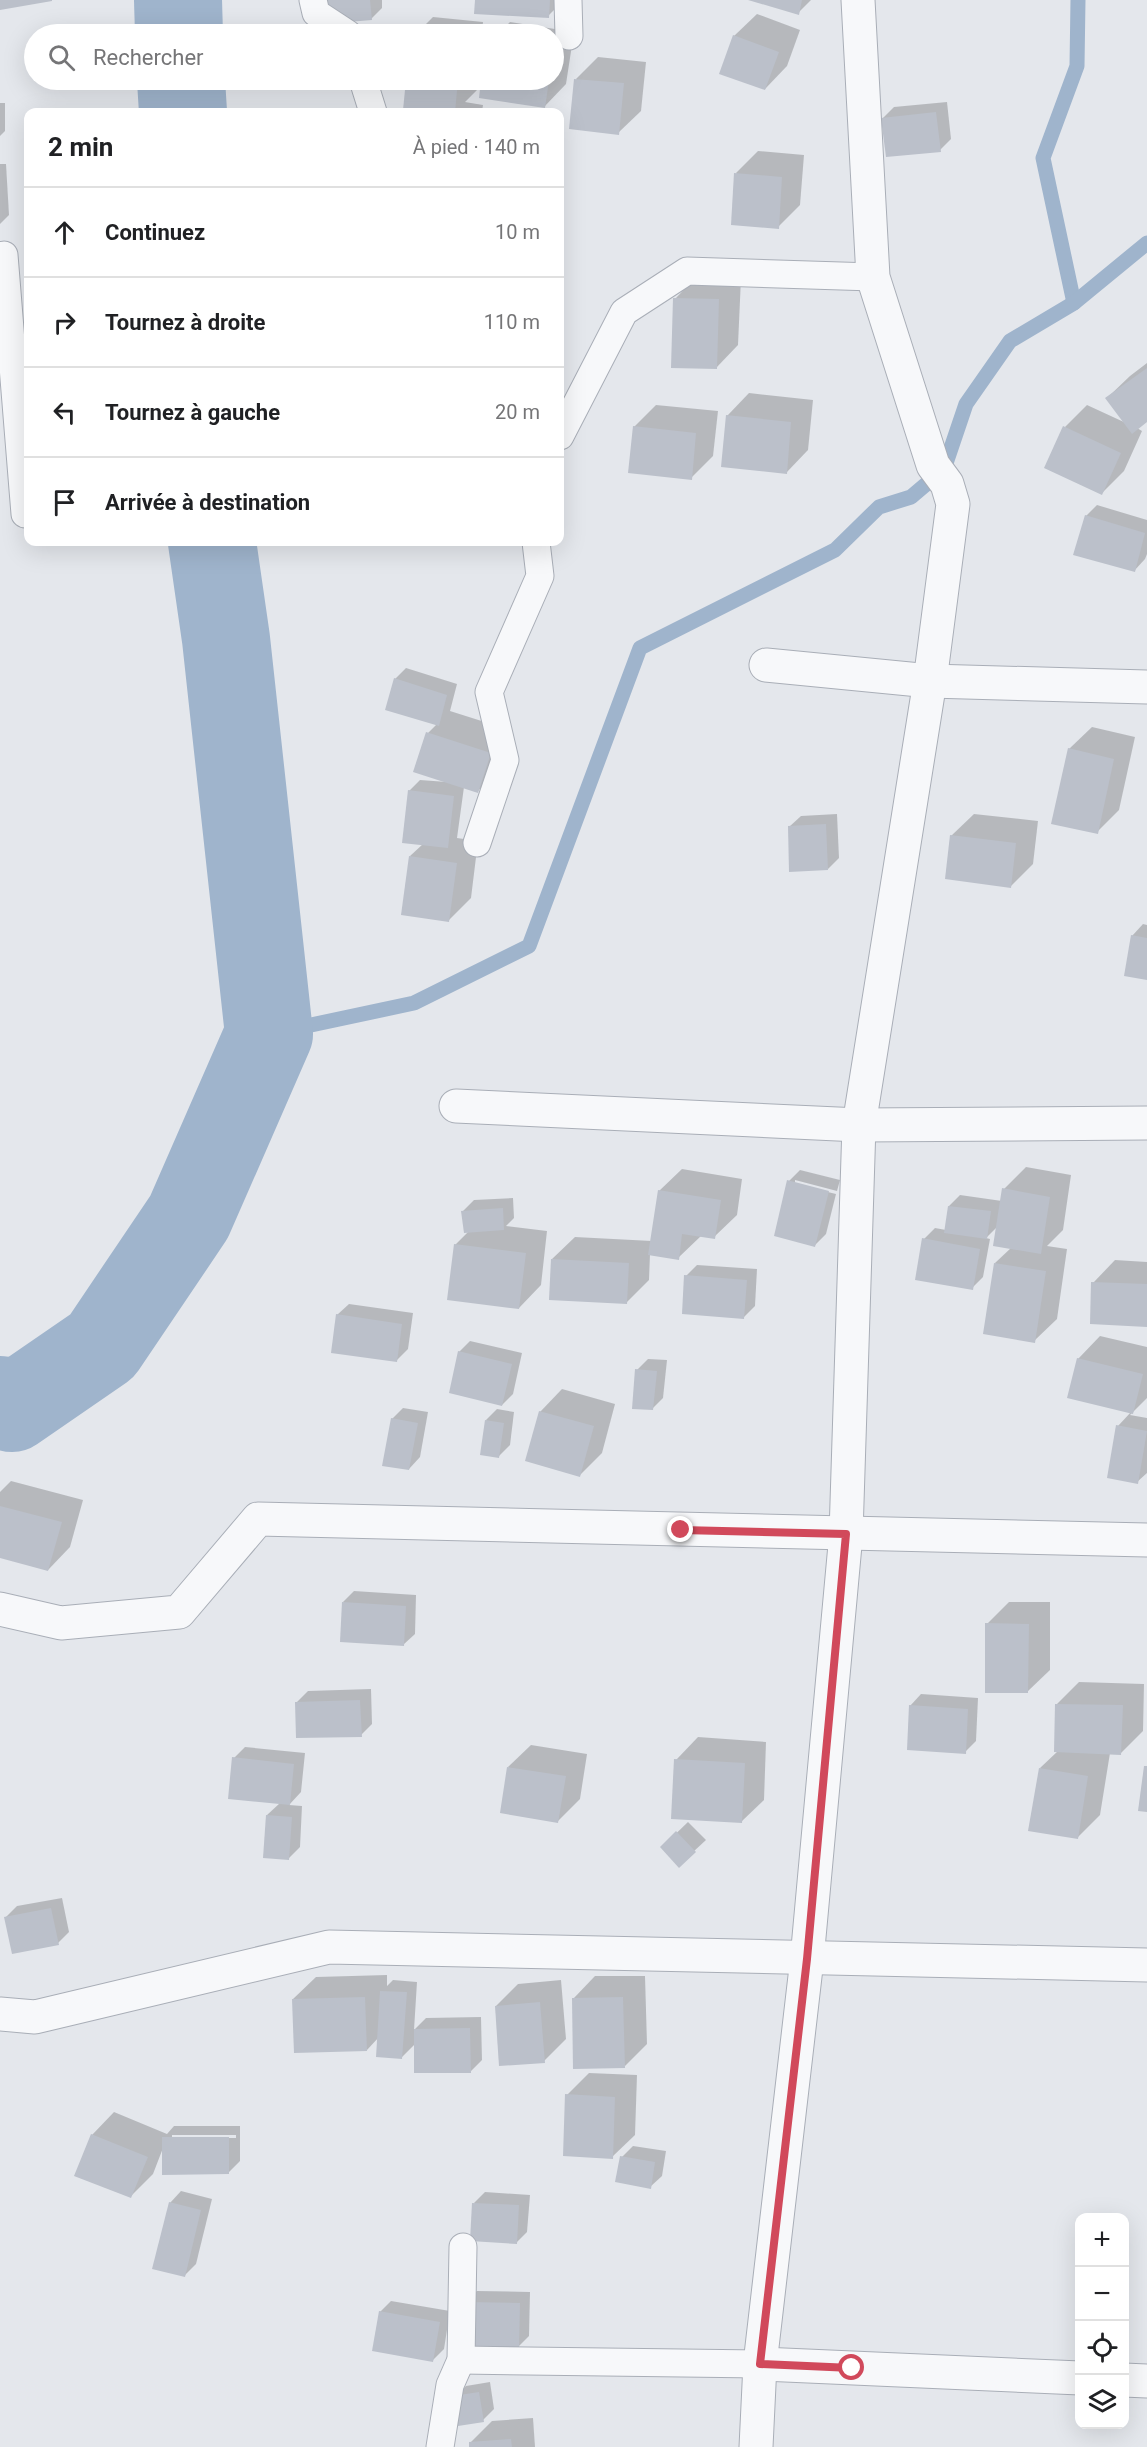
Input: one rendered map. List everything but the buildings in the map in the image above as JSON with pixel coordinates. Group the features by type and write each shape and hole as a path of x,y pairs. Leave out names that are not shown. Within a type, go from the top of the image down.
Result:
{"street":[{"path":"756,2447 760,2364 807,1959 846,1534 859,1125 930,681 953,504 940,475 873,277 858,0"},
{"path":"766,665 930,681 1147,687"},
{"path":"456,1106 859,1125 1147,1124"},
{"path":"0,1609 61,1623 179,1612 258,1519 1147,1540"},
{"path":"0,2014 35,2017 329,1947 1147,1965"},
{"path":"760,2364 1075,2378"},
{"path":"1129,2380 1147,2381"}],"lane":[{"path":"313,0 316,13 333,24"},
{"path":"568,0 569,36"},
{"path":"366,90 372,108"},
{"path":"0,256 4,255 24,490"},
{"path":"564,428 624,312 687,271 873,277"},
{"path":"477,843 505,760 489,692 540,576 536,546"},
{"path":"440,2447 450,2385 461,2360 463,2247"},
{"path":"461,2360 760,2364"}],"waterway":[{"path":"178,0 179,24"},
{"path":"1074,303 1043,158 1077,66 1078,0"},
{"path":"182,90 183,108"},
{"path":"269,1034 414,1003 529,946 640,648 835,550 879,507 911,497 944,469 966,404 1010,341 1074,303 1147,243"},
{"path":"0,1400 12,1408 102,1346 189,1217 269,1034 226,639 213,546"}],"route":[{"path":"681,1530 846,1534 807,1959 760,2364 852,2368"}]}
